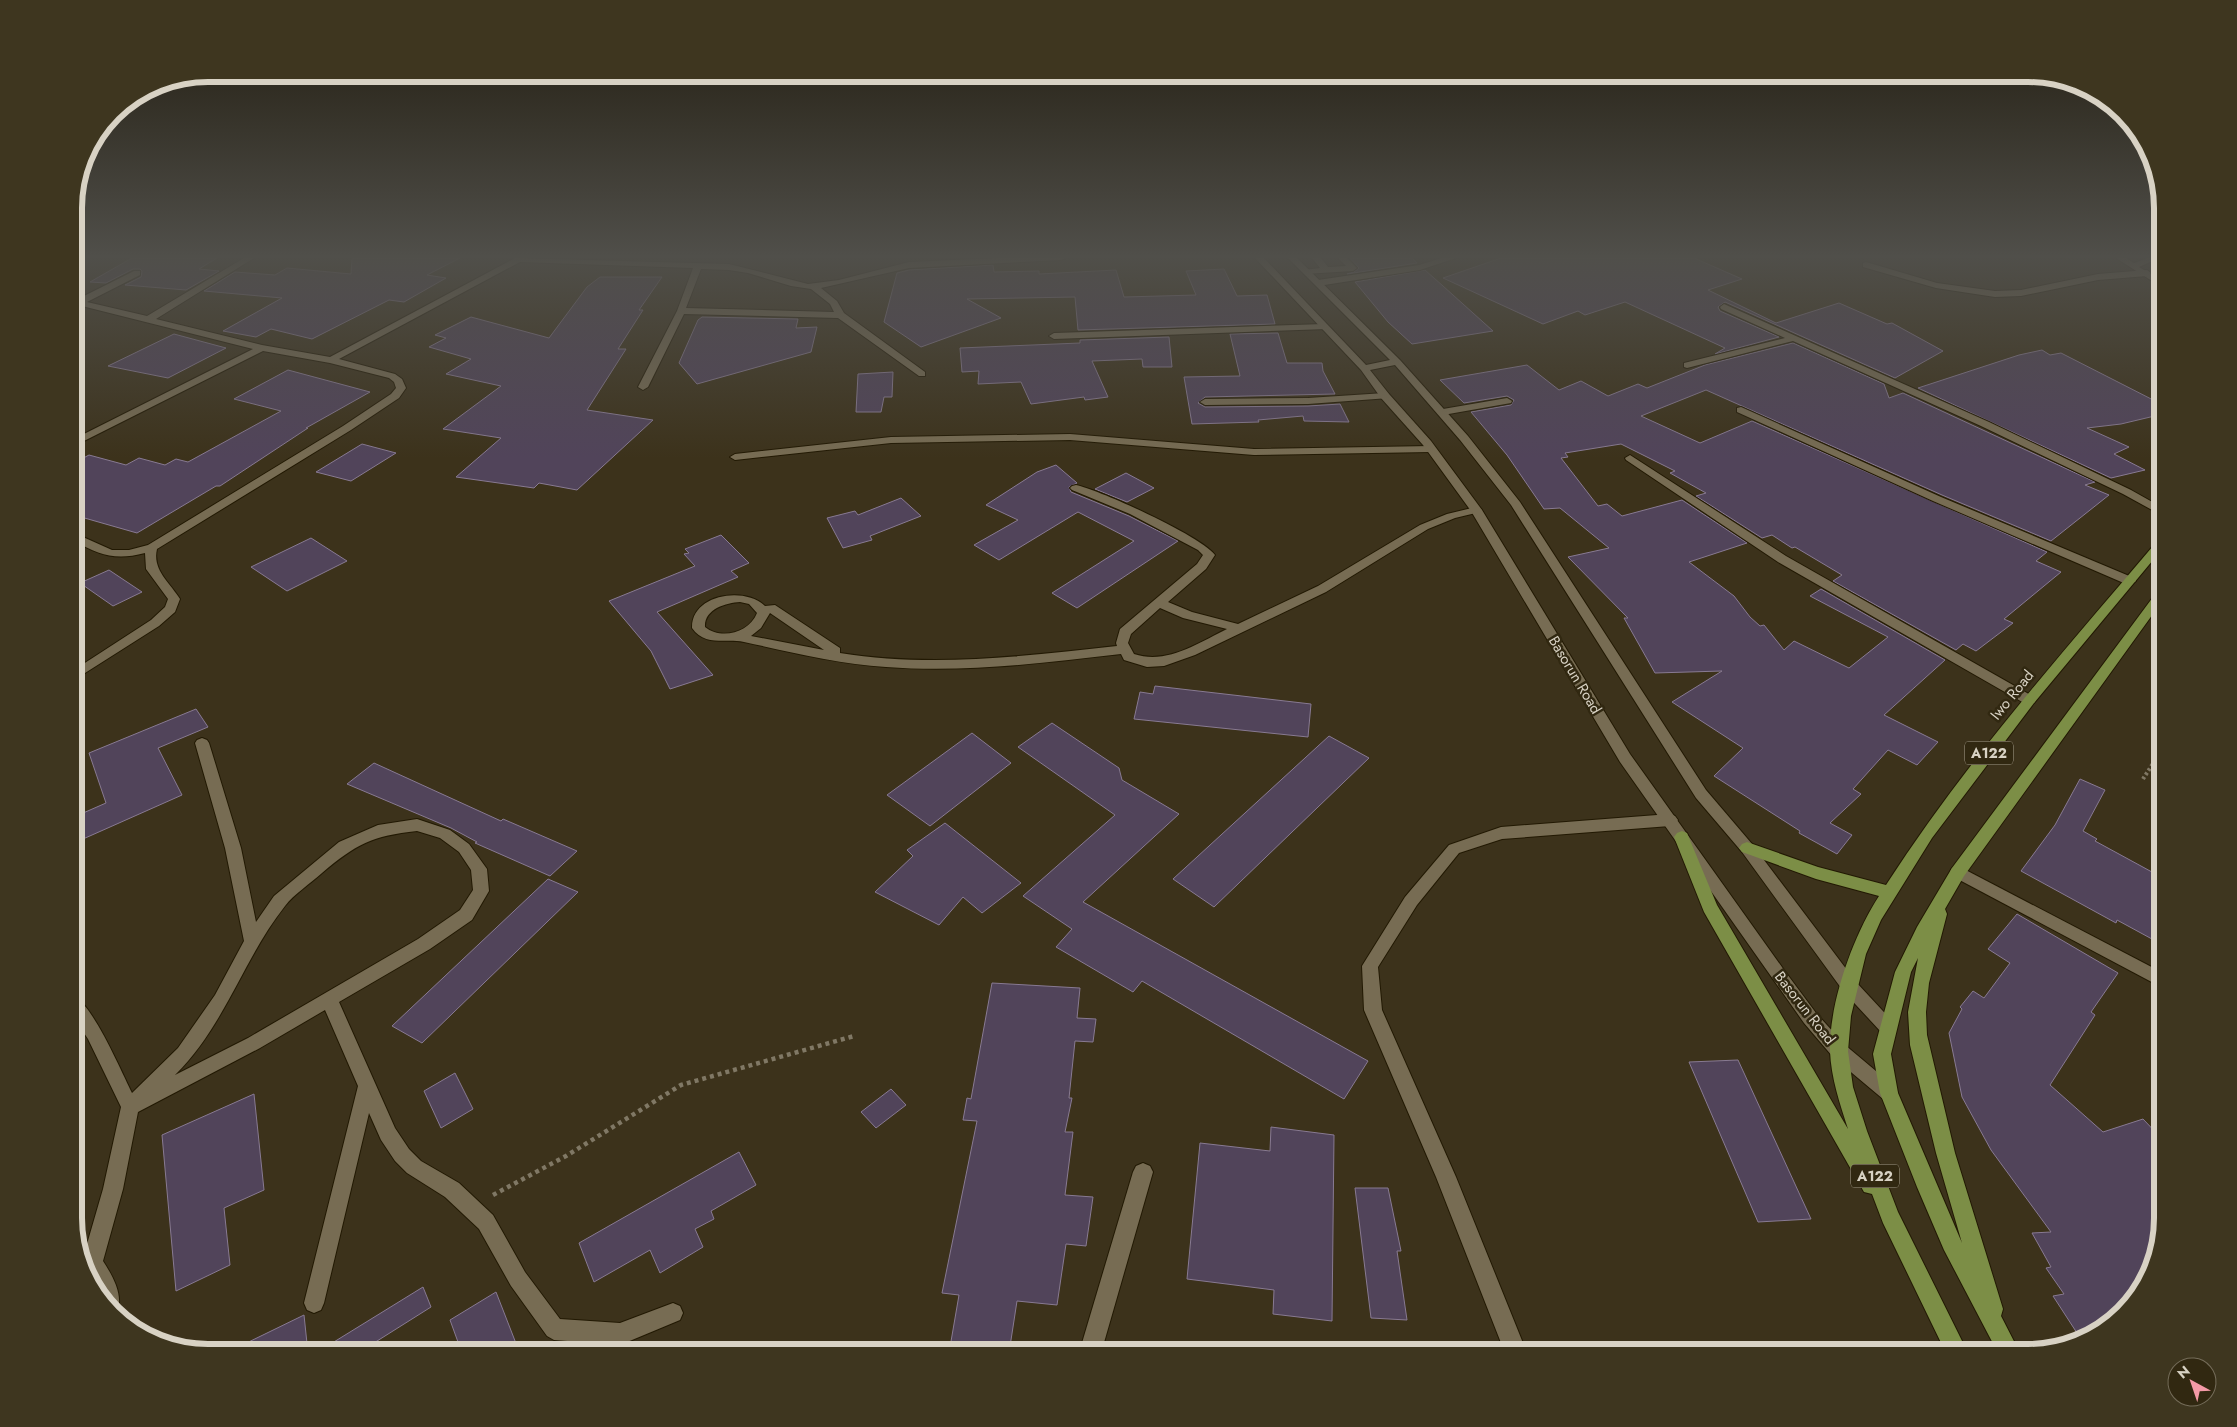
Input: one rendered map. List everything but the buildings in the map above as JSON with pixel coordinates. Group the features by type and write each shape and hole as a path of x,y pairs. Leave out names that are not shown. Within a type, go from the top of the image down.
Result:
{"highway":[{"name":"Iwo Road","path":"1850,987 1858,954 1874,916 1926,834 2029,700 2154,552"},
{"name":"A122","path":"2003,1344 1951,1243 1889,1093 1882,1054 1903,972 1923,932 1942,903 1958,872 2154,604"},
{"path":"1682,837 1714,915 1807,1078 1890,1216"},
{"path":"1747,848 1816,873 1888,892"},
{"path":"1942,903 1919,992 1917,1025 1922,1059 1936,1121 1970,1237 2005,1344"},
{"name":"A122","path":"1850,987 1842,1016 1839,1051 1844,1087 1858,1131 1890,1216 1953,1344"}],"street":[{"path":"83,541 111,555 130,555 152,547 348,428 395,396 401,388 399,381 392,376 331,360 262,348 171,325"},
{"path":"331,360 398,325"},
{"path":"643,387 674,325"},
{"path":"853,325 922,374"},
{"path":"1360,325 1443,412 1516,504 1701,794 1747,848 1850,987 1888,1028"},
{"path":"1764,325 1985,424 2127,492 2154,508"},
{"path":"1054,336 1324,326"},
{"name":"Basorun Road","path":"1324,326 1364,368 1385,396 1431,449 1476,510 1625,758 1778,975 1810,1018 1839,1051 1889,1093"},
{"path":"1687,365 1795,338"},
{"path":"83,438 262,348"},
{"path":"1364,368 1397,362"},
{"path":"1205,402 1308,401 1385,396"},
{"path":"1443,412 1507,401"},
{"path":"1741,410 1937,499 2130,581"},
{"path":"735,457 891,440 1070,437 1254,452 1431,449"},
{"path":"1630,458 1782,559 2029,700"},
{"path":"1076,488 1134,512 1202,548 1209,555 1202,566 1125,632 1122,643 1129,657 1147,663 1164,662 1190,652 1322,589 1424,527 1451,516 1476,510"},
{"path":"83,670 139,634 172,609 174,598 167,586 150,568 149,556 152,547"},
{"path":"763,612 760,606 754,602 734,599 713,604 699,616 697,623 699,629 704,634 724,639 735,637 757,627 763,612 771,608 842,656"},
{"path":"1159,602 1168,608 1200,619 1239,628"},
{"path":"735,637 864,661 929,664 1070,655 1125,648"},
{"path":"202,743 233,848 252,941"},
{"path":"1512,1344 1446,1177 1373,1010 1370,966 1411,901 1454,849 1501,833 1670,820"},
{"path":"90,1262 113,1190 130,1107 184,1054 221,1000 252,941 280,900 344,846 383,829 418,824 445,834 464,848 478,870 481,891 466,916 424,944 254,1043 130,1107"},
{"path":"1958,872 2154,976"},
{"path":"329,1000 388,1134 402,1155 414,1167 452,1190 486,1222 518,1279 554,1329 620,1334 673,1313"},
{"path":"83,1018 94,1034 130,1107"},
{"path":"314,1303 367,1085"},
{"path":"95,1272 105,1282 107,1293"}],"lane":[{"path":"1093,1344 1143,1172"}],"path":[{"path":"2143,779 2154,762"},
{"path":"470,1208 566,1156 681,1085 854,1036"}]}
